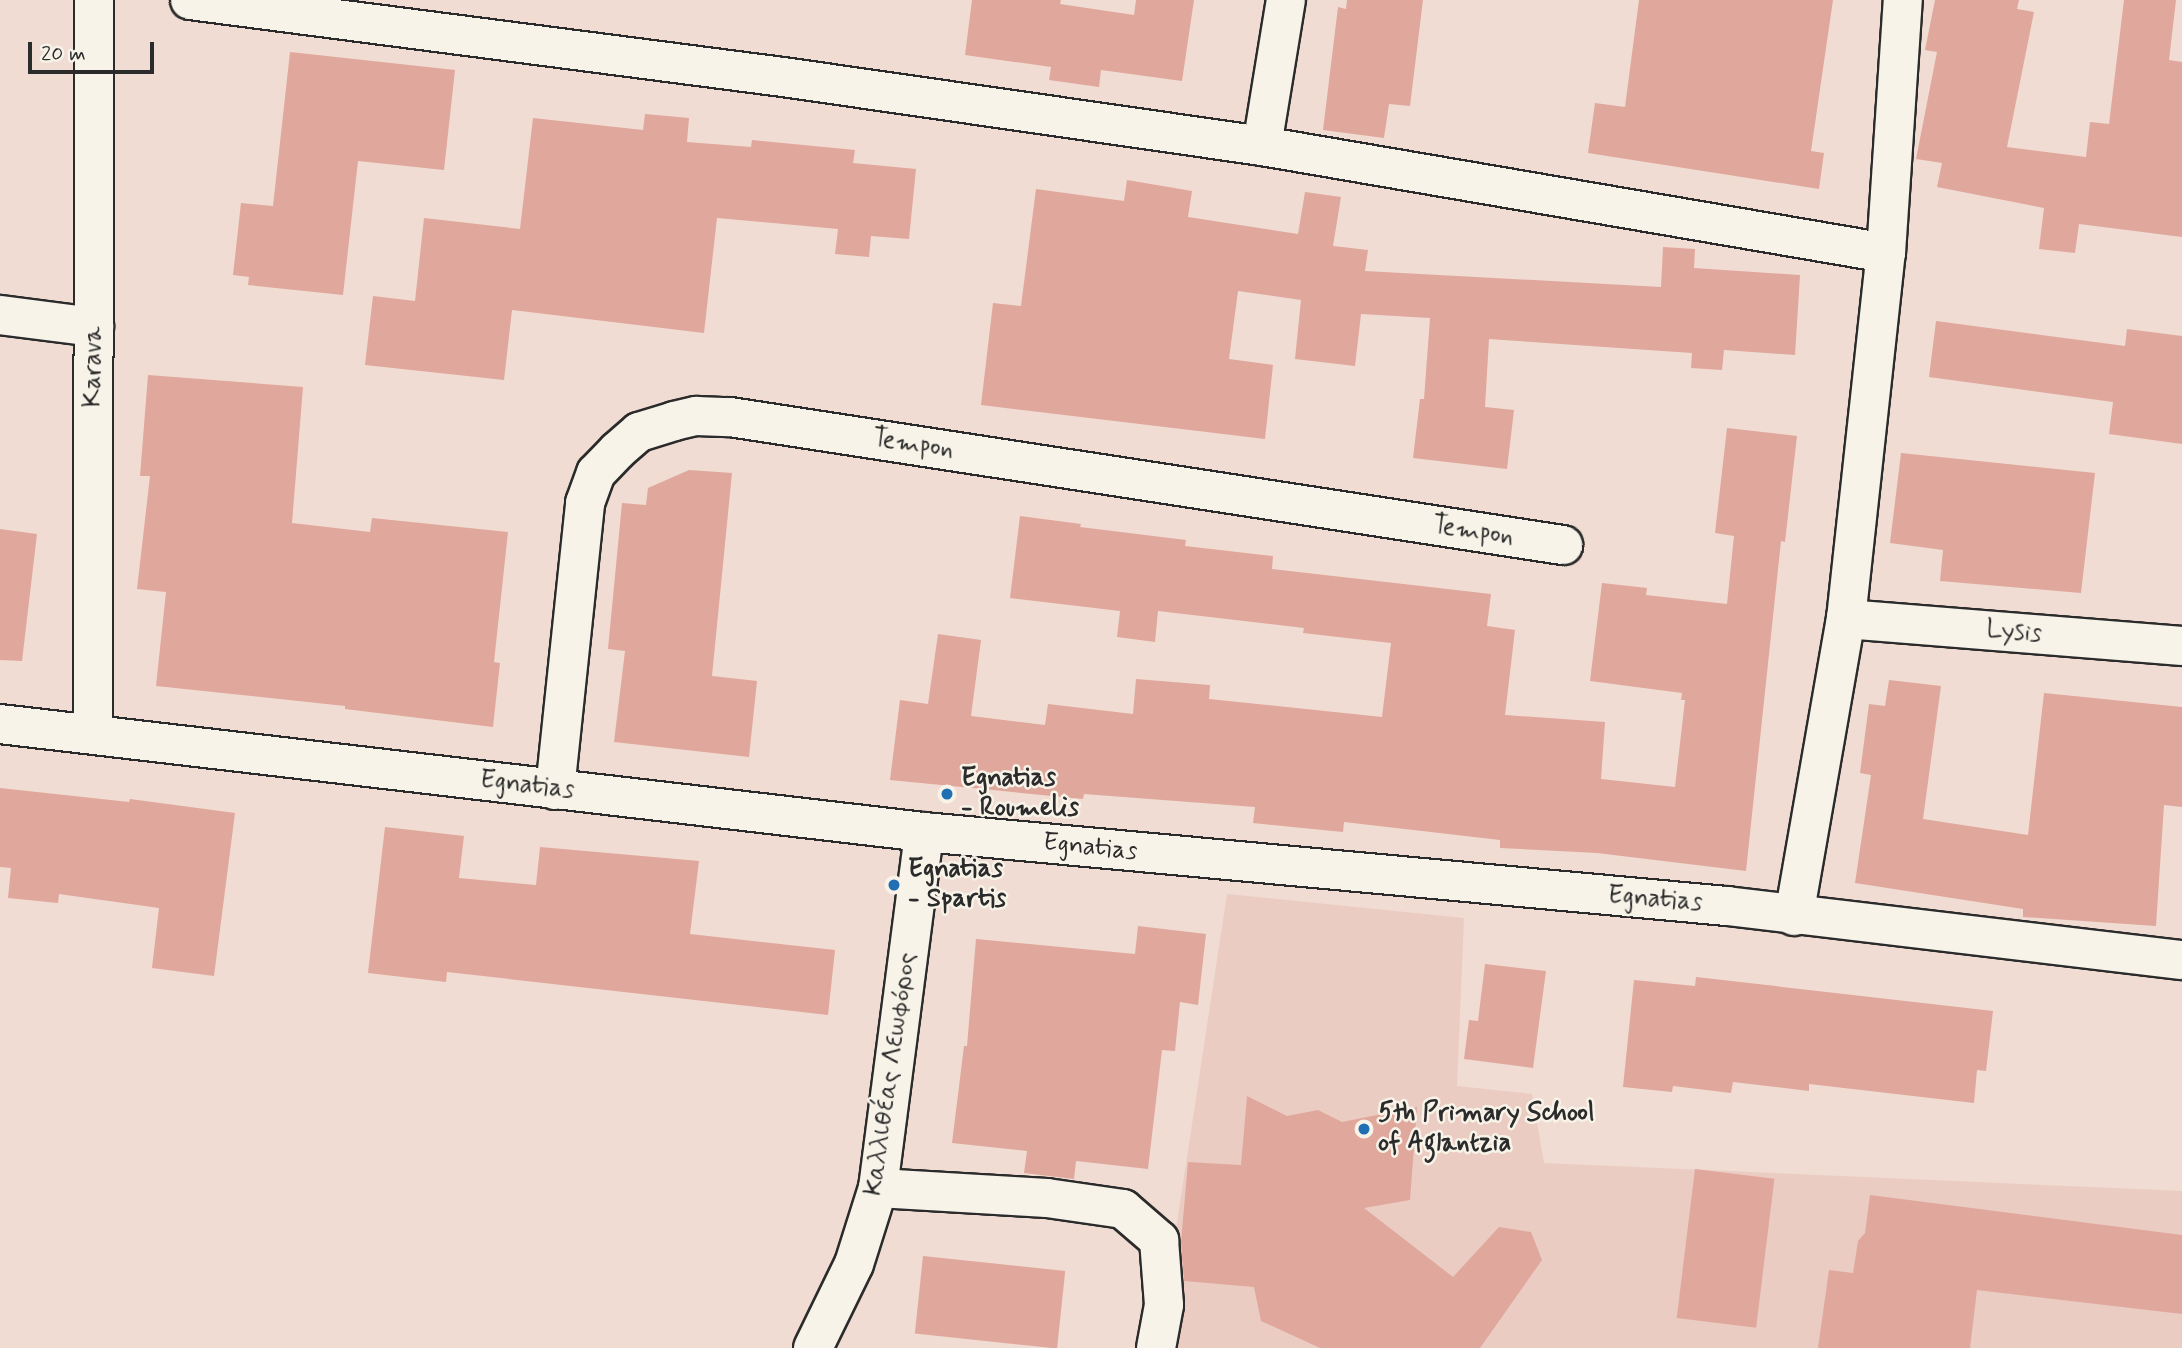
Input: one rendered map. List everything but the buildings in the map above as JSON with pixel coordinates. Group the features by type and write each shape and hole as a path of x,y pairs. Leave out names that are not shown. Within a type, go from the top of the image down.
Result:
{"street":[{"name":"Karava","path":"93,734 94,0"},
{"path":"190,0 769,75 1262,146 1886,253"},
{"path":"1262,146 1286,0"},
{"path":"1794,916 1846,619 1886,253 1903,0"},
{"path":"0,315 94,327"},
{"name":"Tempon","path":"555,790 585,503 596,473 617,451 639,432 674,421 696,416 730,417 1563,545"},
{"name":"Lysis","path":"1846,619 2182,646"},
{"name":"Egnatias","path":"0,724 924,832 1727,906 2182,960"},
{"name":"Καλλιθέας Λεωφόρος","path":"813,1348 854,1264 878,1188 924,832"},
{"path":"878,1188 1047,1198 1124,1209 1159,1240 1164,1304 1156,1348"}],"shaded area":[{"name":"5th Primary School of Aglantzia","path":"1227,894 1464,918 1457,1086 1532,1094 1544,1163 2182,1191 2182,1348 1158,1348"}],"place":[{"name":"Egnatias - Roumelis","path":"947,794"},
{"name":"Egnatias - Spartis","path":"894,885"},
{"name":"5th Primary School of Aglantzia","path":"1364,1129"}]}
